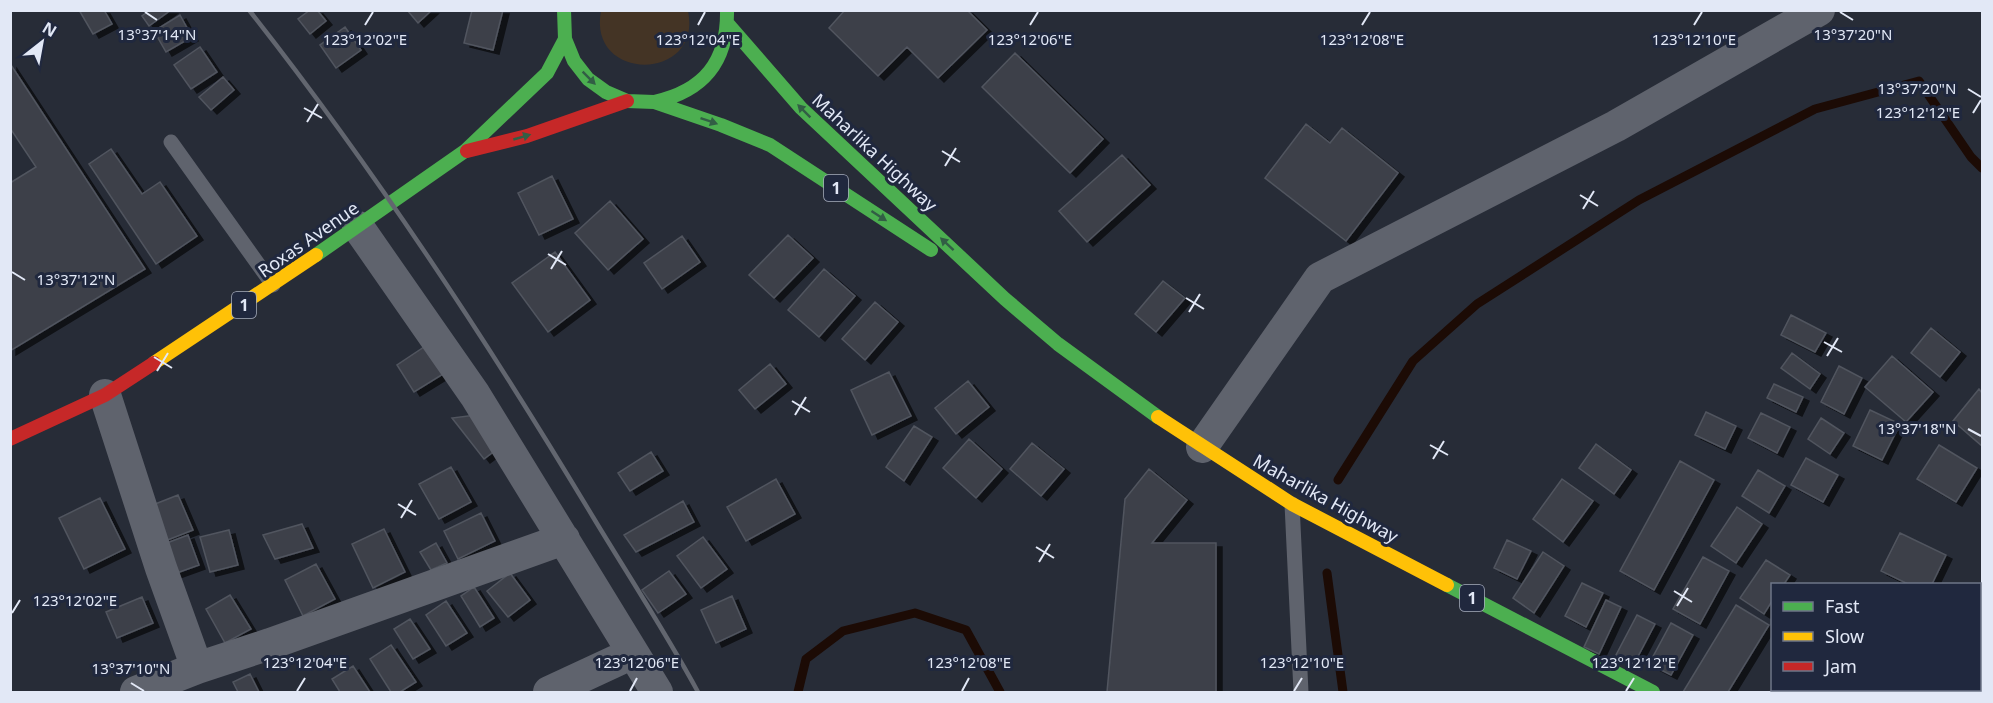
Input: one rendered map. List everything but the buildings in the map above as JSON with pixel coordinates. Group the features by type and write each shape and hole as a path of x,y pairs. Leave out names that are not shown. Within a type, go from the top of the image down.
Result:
{"main road":[{"name":"1","path":"564,10 565,39 574,61 588,79 606,92 627,101"},
{"name":"1","path":"654,102 680,95 699,83 714,66 724,46 727,17"},
{"name":"Maharlika Highway","path":"727,17 801,108 1005,299 1058,344 1138,404 1292,504 1653,693"},
{"name":"Roxas Avenue","path":"10,439 105,395 273,285 465,151 547,73 565,39"},
{"name":"Roxas Avenue","path":"465,151 527,136 627,101"},
{"name":"Maharlika Highway","path":"627,101 654,102 770,145 1005,299"}],"street":[{"path":"1202,447 1320,279 1616,126 1819,10"},
{"path":"358,227 475,395 657,693"},
{"path":"105,395 161,568 197,668"},
{"path":"135,693 197,668 564,539"},
{"path":"549,693 633,653"}],"lane":[{"path":"171,142 273,285"},
{"path":"1292,504 1301,693"}],"shaded area":[{"path":"601,11 688,11 688,34 679,51 663,61 645,65 626,61 611,51 601,35"}],"waterway":[{"path":"1338,480 1413,361 1477,304 1639,200 1815,109 1919,81 1971,157 1982,168"},
{"path":"1327,573 1343,692"},
{"path":"798,692 806,659 843,631 915,613 966,630 1000,692"}],"railway":[{"path":"249,10 342,133 472,322 660,626 698,692"}],"traffic: fast":[{"path":"564,10 565,39 574,61 588,79 606,92 627,101 654,102 770,145 931,250"},
{"path":"654,102 687,90 710,71 723,45 727,10"},
{"path":"728,24 801,108 1005,299 1058,344 1158,417"},
{"path":"316,255 465,151 547,73 565,39"},
{"path":"1447,585 1653,692"}],"traffic: slow":[{"path":"154,363 316,255"},
{"path":"1158,417 1292,504 1447,585"}],"traffic: jam":[{"path":"467,151 527,136 627,101"},
{"path":"10,439 105,395 154,363"}]}
